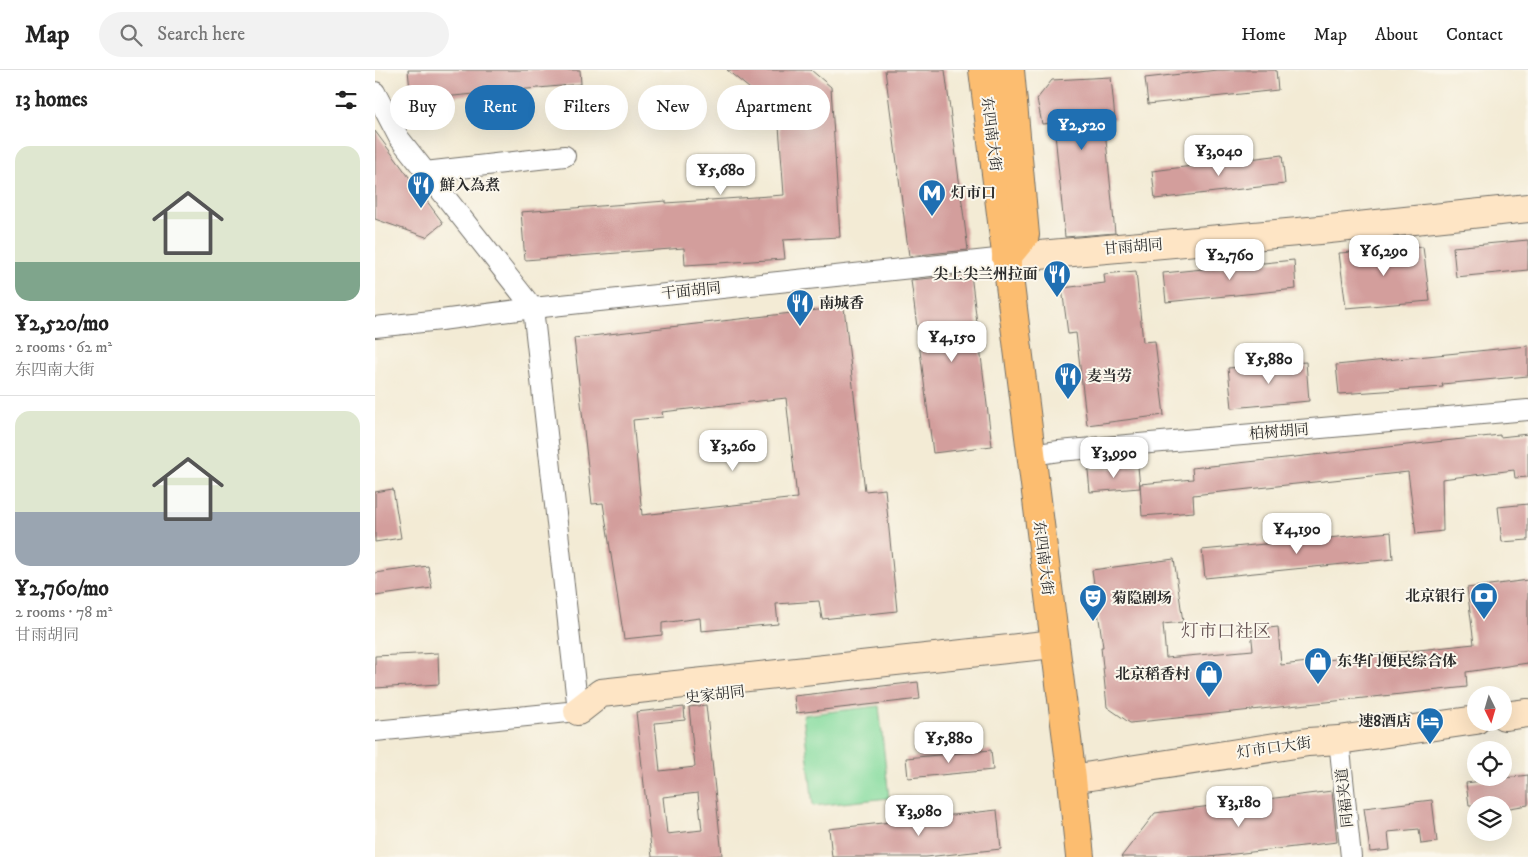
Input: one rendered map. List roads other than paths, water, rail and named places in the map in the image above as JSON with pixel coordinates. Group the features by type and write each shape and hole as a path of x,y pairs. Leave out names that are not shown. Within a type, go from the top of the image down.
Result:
{"main road":[{"name":"东四南大街","path":"983,70 1072,779 1079,857"},
{"name":"东四南大街","path":"1006,258 1025,235 1010,70"}],"street":[{"path":"375,92 399,138 533,308 579,711"},
{"path":"425,172 565,156"},
{"name":"甘雨胡同","path":"1006,258 1320,230 1528,208"},
{"name":"干面胡同","path":"375,327 533,308 1006,258"},
{"name":"柏树胡同","path":"1031,455 1528,410"},
{"path":"375,731 579,711 601,692 1055,650"},
{"path":"1513,715 1528,713"},
{"name":"灯市口大街","path":"1072,779 1308,742 1339,740 1467,721"},
{"name":"同福夹道","path":"1339,740 1351,857"}],"place":[{"name":"鮮入為煮","path":"421,209"},
{"name":"灯市口","path":"932,217"},
{"name":"尖上尖兰州拉面","path":"1057,298"},
{"name":"南城香","path":"800,327"},
{"name":"麦当劳","path":"1068,400"},
{"name":"北京银行","path":"1484,620"},
{"name":"菊隐剧场","path":"1093,622"},
{"name":"东华门便民综合体","path":"1318,685"},
{"name":"北京稻香村","path":"1209,698"},
{"name":"速8酒店","path":"1430,745"}],"district":[{"name":"灯市口社区","path":"1226,632"}]}
